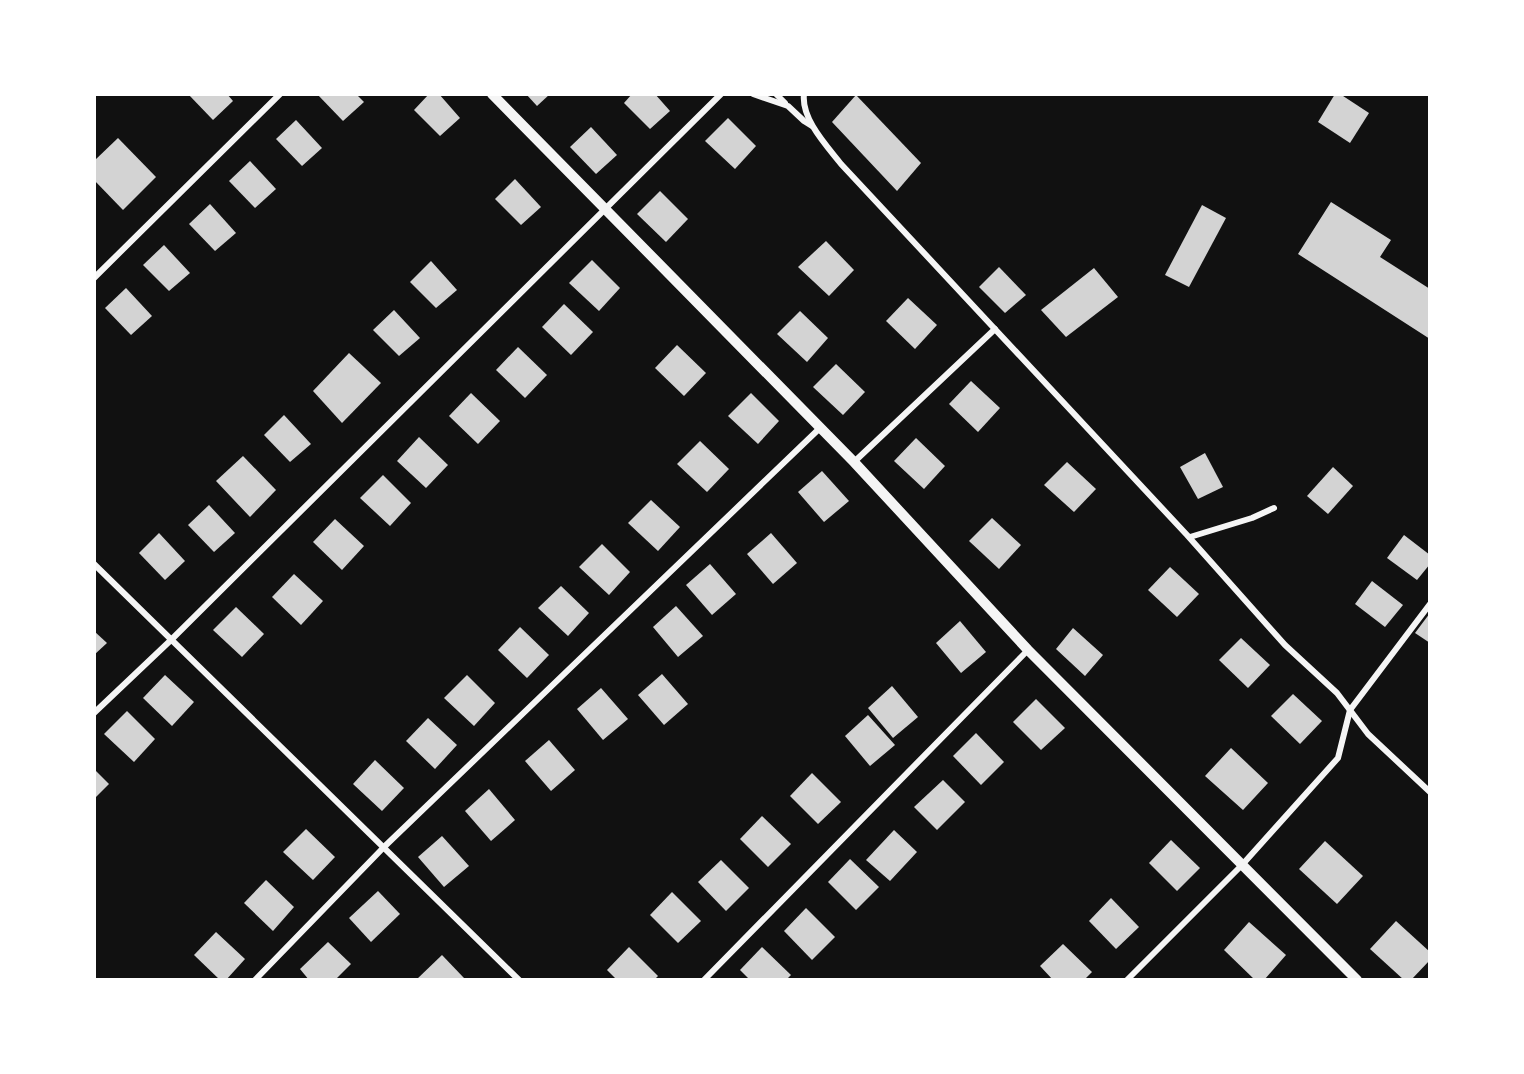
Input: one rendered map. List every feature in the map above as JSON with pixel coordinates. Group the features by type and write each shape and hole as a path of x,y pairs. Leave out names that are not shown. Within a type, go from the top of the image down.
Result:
{"street":[{"path":"94,278 280,94"},
{"path":"492,94 854,462 1028,650 1357,980"},
{"path":"94,713 171,640 721,94"},
{"path":"753,94 788,106"},
{"path":"776,94 812,126"},
{"path":"804,94 803,101 812,126 841,164 1190,537 1285,645 1336,693 1368,734 1430,792"},
{"path":"854,462 995,329"},
{"path":"255,980 384,847 820,427"},
{"path":"1190,537 1252,518 1274,508"},
{"path":"94,564 519,980"},
{"path":"1127,980 1242,865 1338,758 1350,710 1430,604"},
{"path":"704,980 1028,650"}],"building":[{"path":"188,94 227,94 233,101 213,120"},
{"path":"317,94 356,94 364,102 343,121"},
{"path":"429,94 439,94 460,118 440,136 414,110"},
{"path":"526,94 550,94 537,106"},
{"path":"632,94 655,94 670,111 650,129 624,103"},
{"path":"1335,94 1340,94 1369,113 1350,143 1318,122"},
{"path":"856,95 921,163 897,191 832,122"},
{"path":"728,118 756,146 735,169 705,141"},
{"path":"296,120 322,148 302,166 276,139"},
{"path":"591,127 617,155 596,174 570,147"},
{"path":"118,138 156,177 123,210 94,180 94,161"},
{"path":"250,161 276,189 255,208 229,181"},
{"path":"515,179 541,207 521,225 495,199"},
{"path":"660,191 688,219 666,242 637,214"},
{"path":"1331,202 1391,240 1380,257 1430,289 1430,339 1298,254"},
{"path":"210,204 236,233 215,251 189,224"},
{"path":"1202,205 1226,218 1189,287 1165,275"},
{"path":"826,241 854,270 829,296 798,267"},
{"path":"164,245 190,273 169,291 143,265"},
{"path":"592,260 620,288 599,311 569,283"},
{"path":"431,261 457,290 436,308 410,282"},
{"path":"999,267 1026,295 1005,313 979,287"},
{"path":"1094,268 1118,297 1066,337 1041,310"},
{"path":"126,288 152,316 131,335 105,308"},
{"path":"908,298 937,325 915,349 886,321"},
{"path":"564,304 593,332 571,355 542,327"},
{"path":"394,310 420,338 399,356 373,330"},
{"path":"800,311 828,338 807,362 777,334"},
{"path":"677,345 706,373 684,396 655,368"},
{"path":"518,347 547,375 525,398 496,370"},
{"path":"349,353 381,383 342,423 313,391"},
{"path":"836,364 865,392 843,415 813,387"},
{"path":"971,381 1000,408 978,432 949,404"},
{"path":"471,393 500,421 478,444 449,416"},
{"path":"751,393 779,421 758,444 728,416"},
{"path":"284,415 311,444 290,462 264,435"},
{"path":"419,437 448,465 426,488 397,461"},
{"path":"916,438 945,466 924,489 894,461"},
{"path":"700,441 729,469 707,492 677,464"},
{"path":"1205,453 1223,487 1198,499 1180,467"},
{"path":"243,456 276,490 250,517 216,481"},
{"path":"1067,462 1096,489 1074,512 1044,485"},
{"path":"1333,467 1353,486 1328,514 1307,496"},
{"path":"822,471 849,501 824,522 798,492"},
{"path":"383,475 411,503 390,526 360,498"},
{"path":"651,500 680,527 658,551 628,523"},
{"path":"209,505 235,533 214,552 188,525"},
{"path":"992,518 1021,545 999,569 969,541"},
{"path":"335,519 364,546 342,570 313,542"},
{"path":"159,533 185,561 165,580 139,553"},
{"path":"771,533 797,563 773,584 747,554"},
{"path":"1404,535 1430,555 1430,564 1417,580 1387,558"},
{"path":"602,544 630,572 609,595 579,567"},
{"path":"710,564 736,594 712,615 686,585"},
{"path":"1170,567 1199,594 1177,617 1148,590"},
{"path":"294,574 323,601 301,625 272,597"},
{"path":"1372,581 1403,605 1385,627 1355,604"},
{"path":"561,586 589,613 568,636 538,608"},
{"path":"676,606 703,636 678,657 653,627"},
{"path":"236,607 264,634 242,657 213,630"},
{"path":"1430,613 1430,643 1415,633"},
{"path":"960,621 986,652 961,673 936,643"},
{"path":"520,627 549,655 527,678 498,650"},
{"path":"1073,628 1103,655 1085,676 1056,649"},
{"path":"94,631 107,643 94,655"},
{"path":"1241,638 1270,665 1248,688 1219,660"},
{"path":"662,674 688,704 664,725 638,695"},
{"path":"165,675 194,702 172,726 143,698"},
{"path":"467,675 495,703 474,726 444,698"},
{"path":"892,686 918,717 893,738 868,708"},
{"path":"601,688 628,719 603,740 577,709"},
{"path":"1293,694 1322,721 1300,744 1271,716"},
{"path":"1036,699 1065,728 1041,750 1013,722"},
{"path":"127,711 155,739 134,762 104,734"},
{"path":"868,715 895,745 870,766 845,736"},
{"path":"428,718 457,745 435,769 406,741"},
{"path":"976,733 1004,762 981,785 953,756"},
{"path":"549,740 575,770 551,791 525,761"},
{"path":"1231,748 1268,783 1243,810 1205,776"},
{"path":"375,760 404,788 382,811 353,784"},
{"path":"94,769 109,784 94,799"},
{"path":"812,773 841,802 818,824 790,796"},
{"path":"943,780 965,802 937,830 914,807"},
{"path":"489,789 515,820 491,841 465,811"},
{"path":"762,816 791,844 768,867 740,839"},
{"path":"306,829 335,857 313,880 283,852"},
{"path":"894,830 917,852 890,881 866,860"},
{"path":"442,836 469,866 444,887 418,857"},
{"path":"1171,840 1200,868 1177,891 1149,863"},
{"path":"1325,841 1363,876 1337,904 1299,869"},
{"path":"850,859 879,887 856,910 828,882"},
{"path":"721,860 749,888 726,911 698,882"},
{"path":"266,880 294,907 273,931 244,903"},
{"path":"378,891 400,914 371,942 349,918"},
{"path":"672,892 701,921 678,943 650,915"},
{"path":"1111,898 1139,927 1116,949 1089,921"},
{"path":"806,908 835,937 812,960 784,931"},
{"path":"1396,921 1430,952 1430,960 1411,980 1404,980 1370,949"},
{"path":"1249,922 1286,955 1264,980 1255,980 1224,950"},
{"path":"216,932 245,959 226,980 220,980 194,955"},
{"path":"328,942 351,964 335,980 309,980 300,969"},
{"path":"1063,944 1092,972 1084,980 1053,980 1040,966"},
{"path":"629,947 658,976 654,980 617,980 607,970"},
{"path":"762,947 791,975 786,980 750,980 740,970"},
{"path":"442,955 464,978 462,980 416,980"}]}
